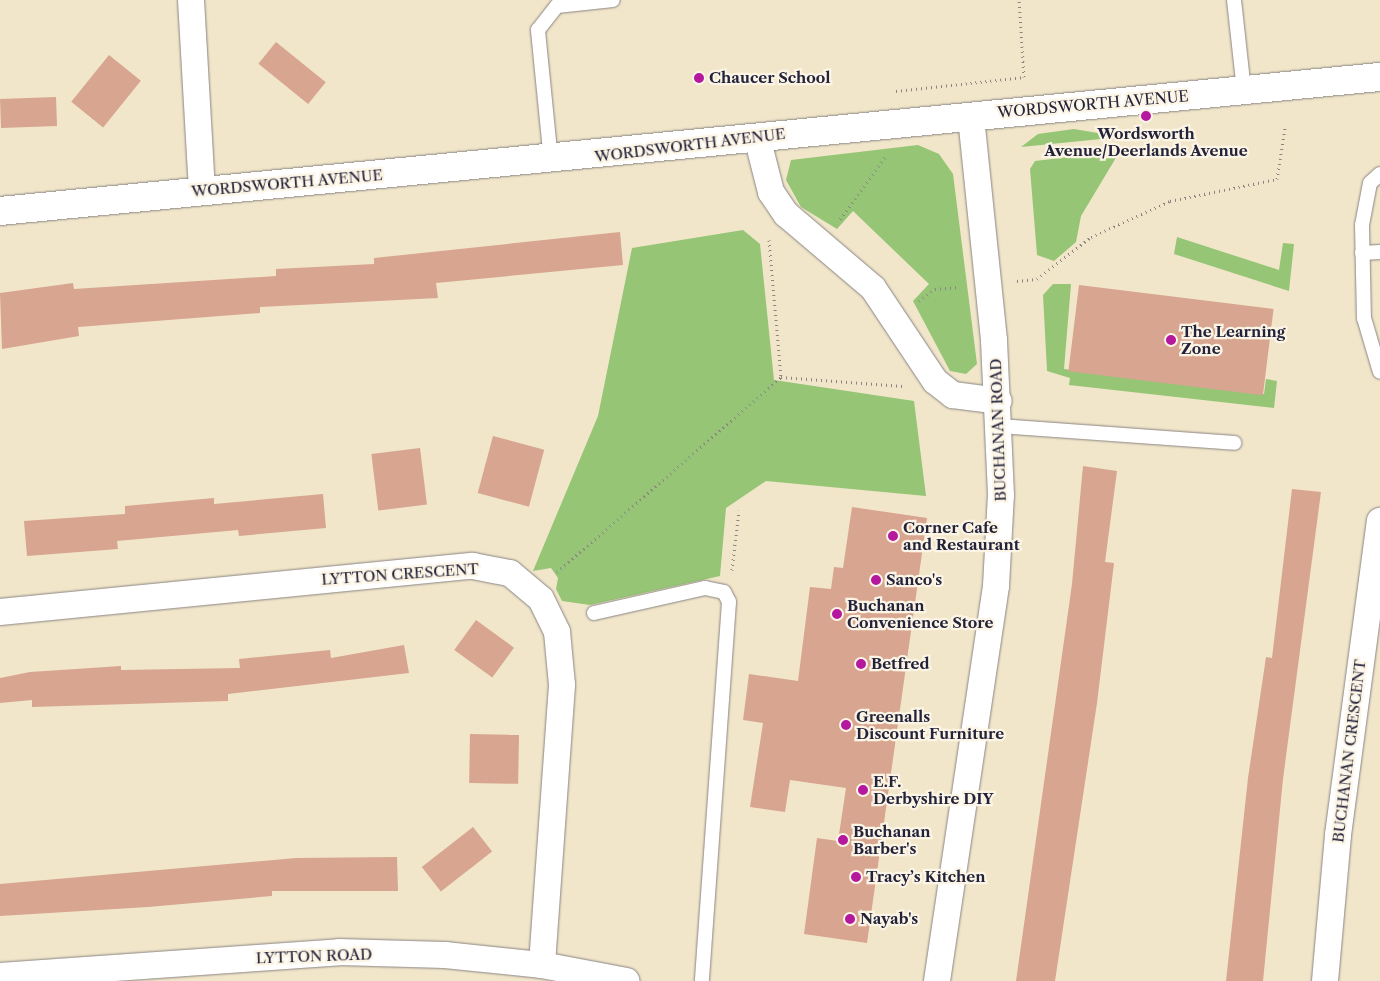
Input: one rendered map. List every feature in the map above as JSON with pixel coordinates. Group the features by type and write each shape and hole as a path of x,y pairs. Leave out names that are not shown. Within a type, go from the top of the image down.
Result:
{"street":[{"path":"191,0 202,191"},
{"name":"WORDSWORTH AVENUE","path":"0,211 202,191 551,161 757,137 1380,78"},
{"name":"BUCHANAN ROAD","path":"937,981 996,586 999,413 971,116"},
{"path":"757,137 770,192 786,214 874,288 896,318 935,381 953,395 999,413"},
{"name":"BUCHANAN CRESCENT","path":"1325,981 1338,835 1380,521"},
{"name":"LYTTON CRESCENT","path":"0,612 473,566 510,573 534,592 557,632 562,685 542,965"},
{"name":"LYTTON ROAD","path":"0,976 29,977 339,952 446,955 542,965 613,980"}],"lane":[{"path":"551,161 538,30 557,6 613,0"},
{"path":"1234,0 1244,90"},
{"path":"1380,174 1370,183 1364,205 1362,253 1364,318 1380,372"},
{"path":"1362,253 1380,252"},
{"path":"999,413 1234,443"},
{"path":"594,612 705,588 724,592 729,602 702,981"}],"path":[{"path":"896,318 936,289 1037,279 1091,237 1170,201 1277,179 1285,128"},
{"path":"820,244 879,171"},
{"path":"770,192 769,239 781,377"},
{"path":"534,592 781,377 909,386 935,381"},
{"path":"724,592 732,570 739,510"}],"green space":[{"path":"1074,129 1121,137 1021,147 1038,134"},
{"path":"918,145 939,154 953,174 977,364 966,374 950,371 913,301 929,284 853,211 837,229 801,207 786,180 791,160"},
{"path":"1120,151 1081,216 1076,242 1054,261 1037,255 1030,169 1035,161"},
{"path":"743,230 760,244 774,380 914,401 926,496 766,481 726,508 720,576 590,605 562,601 556,589 558,578 551,568 533,571 598,416 632,248"},
{"path":"1177,237 1279,270 1283,243 1294,244 1289,291 1174,254"},
{"path":"1053,284 1071,284 1064,369 1264,394 1266,379 1277,381 1274,408 1069,385 1070,378 1047,371 1043,295"}],"building":[{"path":"276,42 326,82 308,104 258,64"},
{"path":"109,55 141,81 103,127 71,102"},
{"path":"56,97 57,126 1,128 0,99"},
{"path":"620,232 623,265 436,283 438,298 260,307 260,313 78,327 79,336 2,349 0,293 73,283 74,289 276,276 276,269 374,264 374,258"},
{"name":"The Learning Zone","path":"1079,285 1274,309 1263,395 1068,371"},
{"path":"493,436 544,450 529,507 478,493"},
{"path":"420,448 427,505 378,511 371,454"},
{"path":"1083,466 1117,471 1105,562 1114,563 1097,703 1055,981 1016,981 1072,584"},
{"path":"1292,489 1321,492 1283,779 1263,981 1226,981 1248,778 1266,657 1272,658"},
{"path":"323,494 326,528 239,536 238,530 117,541 118,549 27,556 24,521 125,514 125,506 214,498 214,504"},
{"path":"852,507 927,518 867,943 804,934 817,838 838,841 846,788 790,780 785,812 750,807 763,723 743,720 749,674 798,681 810,587 831,589 834,567 843,568"},
{"path":"476,620 514,648 492,678 454,650"},
{"path":"404,645 409,673 228,694 228,701 32,707 32,700 0,703 0,678 30,672 121,666 121,670 240,668 239,659 330,650 331,658"},
{"path":"470,734 519,735 518,784 469,783"},
{"path":"473,827 492,851 441,891 422,867"},
{"path":"397,857 398,891 272,891 272,896 148,907 0,916 0,884 296,858"}],"place":[{"name":"Chaucer School","path":"699,78"},
{"name":"Wordsworth Avenue/Deerlands Avenue","path":"1146,116"},
{"name":"The Learning Zone","path":"1171,340"},
{"name":"Corner Cafe and Restaurant","path":"893,536"},
{"name":"Sanco's","path":"876,580"},
{"name":"Buchanan Convenience Store","path":"837,614"},
{"name":"Betfred","path":"861,664"},
{"name":"Greenalls Discount Furniture","path":"846,725"},
{"name":"E.F. Derbyshire DIY","path":"863,790"},
{"name":"Buchanan Barber's","path":"843,840"},
{"name":"Tracy’s Kitchen","path":"856,877"},
{"name":"Nayab's","path":"850,919"}]}
